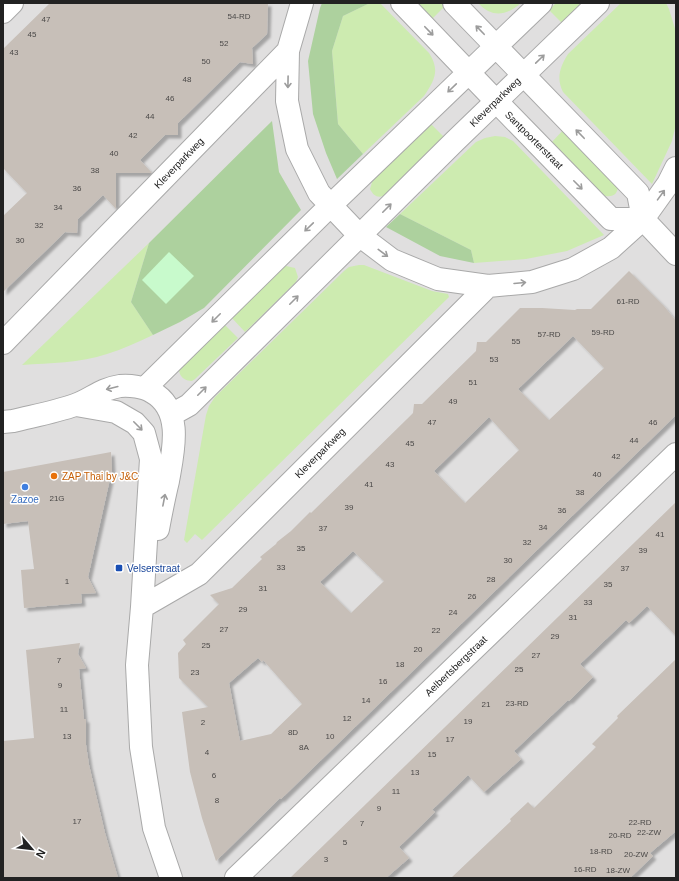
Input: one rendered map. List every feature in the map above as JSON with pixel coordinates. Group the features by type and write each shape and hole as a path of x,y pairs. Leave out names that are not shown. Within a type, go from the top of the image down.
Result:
{"street":[{"path":"3,12 12,3"},
{"name":"Kleverparkweg","path":"302,3 288,51 287,101 297,149 319,193 359,235 392,260 438,279 488,286 532,282 573,269 610,248 643,219 668,184 676,168"},
{"name":"Santpoorterstraat","path":"402,3 611,219 643,219"},
{"path":"454,3 638,193 643,219 676,254"},
{"path":"145,388 331,205 541,3"},
{"name":"Kleverparkweg","path":"171,415 189,404 359,235 598,3"},
{"name":"Kleverparkweg","path":"3,344 288,51"},
{"name":"Kleverparkweg","path":"142,607 199,574 488,286"},
{"path":"3,422 13,421 76,405 102,390 121,386 145,388 157,395 164,403 171,415 174,426 175,446 142,607"},
{"path":"76,405 116,412 135,423 144,433 151,459 137,665 141,747 154,828 171,878"},
{"name":"Aelbertsbergstraat","path":"236,878 676,454"}],"shaded area":[{"path":"3,3 676,3 676,878 3,878"}],"green space":[{"path":"322,3 370,3 343,16 332,51 338,124 363,154 337,179 326,153 313,114 308,61"},
{"path":"370,3 380,3 429,53 434,65 435,75 424,96 363,154 338,124 332,51 343,16"},
{"path":"414,3 444,3 446,5 431,20"},
{"path":"478,3 521,3 510,11 499,14 483,8"},
{"path":"556,3 585,3 563,24 549,10"},
{"path":"621,3 666,3 676,32 676,124 672,141 652,184 563,92 559,77 561,68 568,54"},
{"path":"272,121 279,172 301,210 204,308 153,335 131,302 149,243"},
{"path":"431,124 445,138 387,194 379,197 373,194 370,189 373,179"},
{"path":"565,128 618,185 617,192 615,194 611,196 602,195 551,143"},
{"path":"495,136 505,137 513,141 604,235 567,251 526,259 474,263 471,250 400,214 476,142"},
{"path":"400,214 471,250 474,263 440,256 386,227"},
{"path":"149,243 131,302 153,335 119,350 97,357 65,362 22,365"},
{"path":"169,252 194,276 166,304 142,280"},
{"path":"364,265 432,291 448,294 449,297 202,540 195,534 187,543 184,540 206,415 209,406 215,397 344,271 349,267"},
{"path":"286,266 295,268 298,277 296,282 245,332 231,317 282,267"},
{"path":"224,324 238,338 195,379 189,381 183,378 179,369"}],"building":[{"path":"50,3 268,3 267,34 252,48 253,64 240,62 178,123 178,135 165,135 140,160 152,173 116,173 116,209 103,195 78,219 77,233 65,232 3,292 3,216 27,193 3,168 3,49"},
{"path":"629,271 664,306 676,321 676,415 216,861 202,818 190,772 182,712 208,707 179,678 178,653 186,644 183,640 219,604 210,595 232,588 262,559 260,557 291,531 310,512 311,513 413,413 414,404 422,404 476,351 477,342 486,342 520,308 575,310 591,309","holes":["573,336 604,368 549,420 518,389","489,417 519,450 465,503 434,471","353,551 384,581 351,613 320,582","258,658 262,662 263,660 302,704 271,734 240,741 229,683"]},
{"path":"111,452 112,470 88,577 96,593 81,594 82,603 24,608 21,570 34,569 28,521 3,524 3,472"},
{"path":"676,502 676,636 647,606 629,623 626,620 580,664 593,677 514,751 521,759 484,792 468,775 432,810 435,812 399,847 409,858 386,878 290,878"},
{"path":"80,643 78,654 86,668 79,669 84,719 86,719 86,745 89,765 105,833 118,878 3,878 3,741 34,738 26,650"},
{"path":"676,659 676,831 650,853 653,856 630,878 451,878 511,821 510,819 528,802 534,808 596,747 592,744 618,718 617,716"}],"place":[{"name":"ZAP Thai by J&C","path":"54,476"},
{"name":"Zazoe","path":"25,487"},
{"name":"Velserstraat","path":"119,568"}]}
